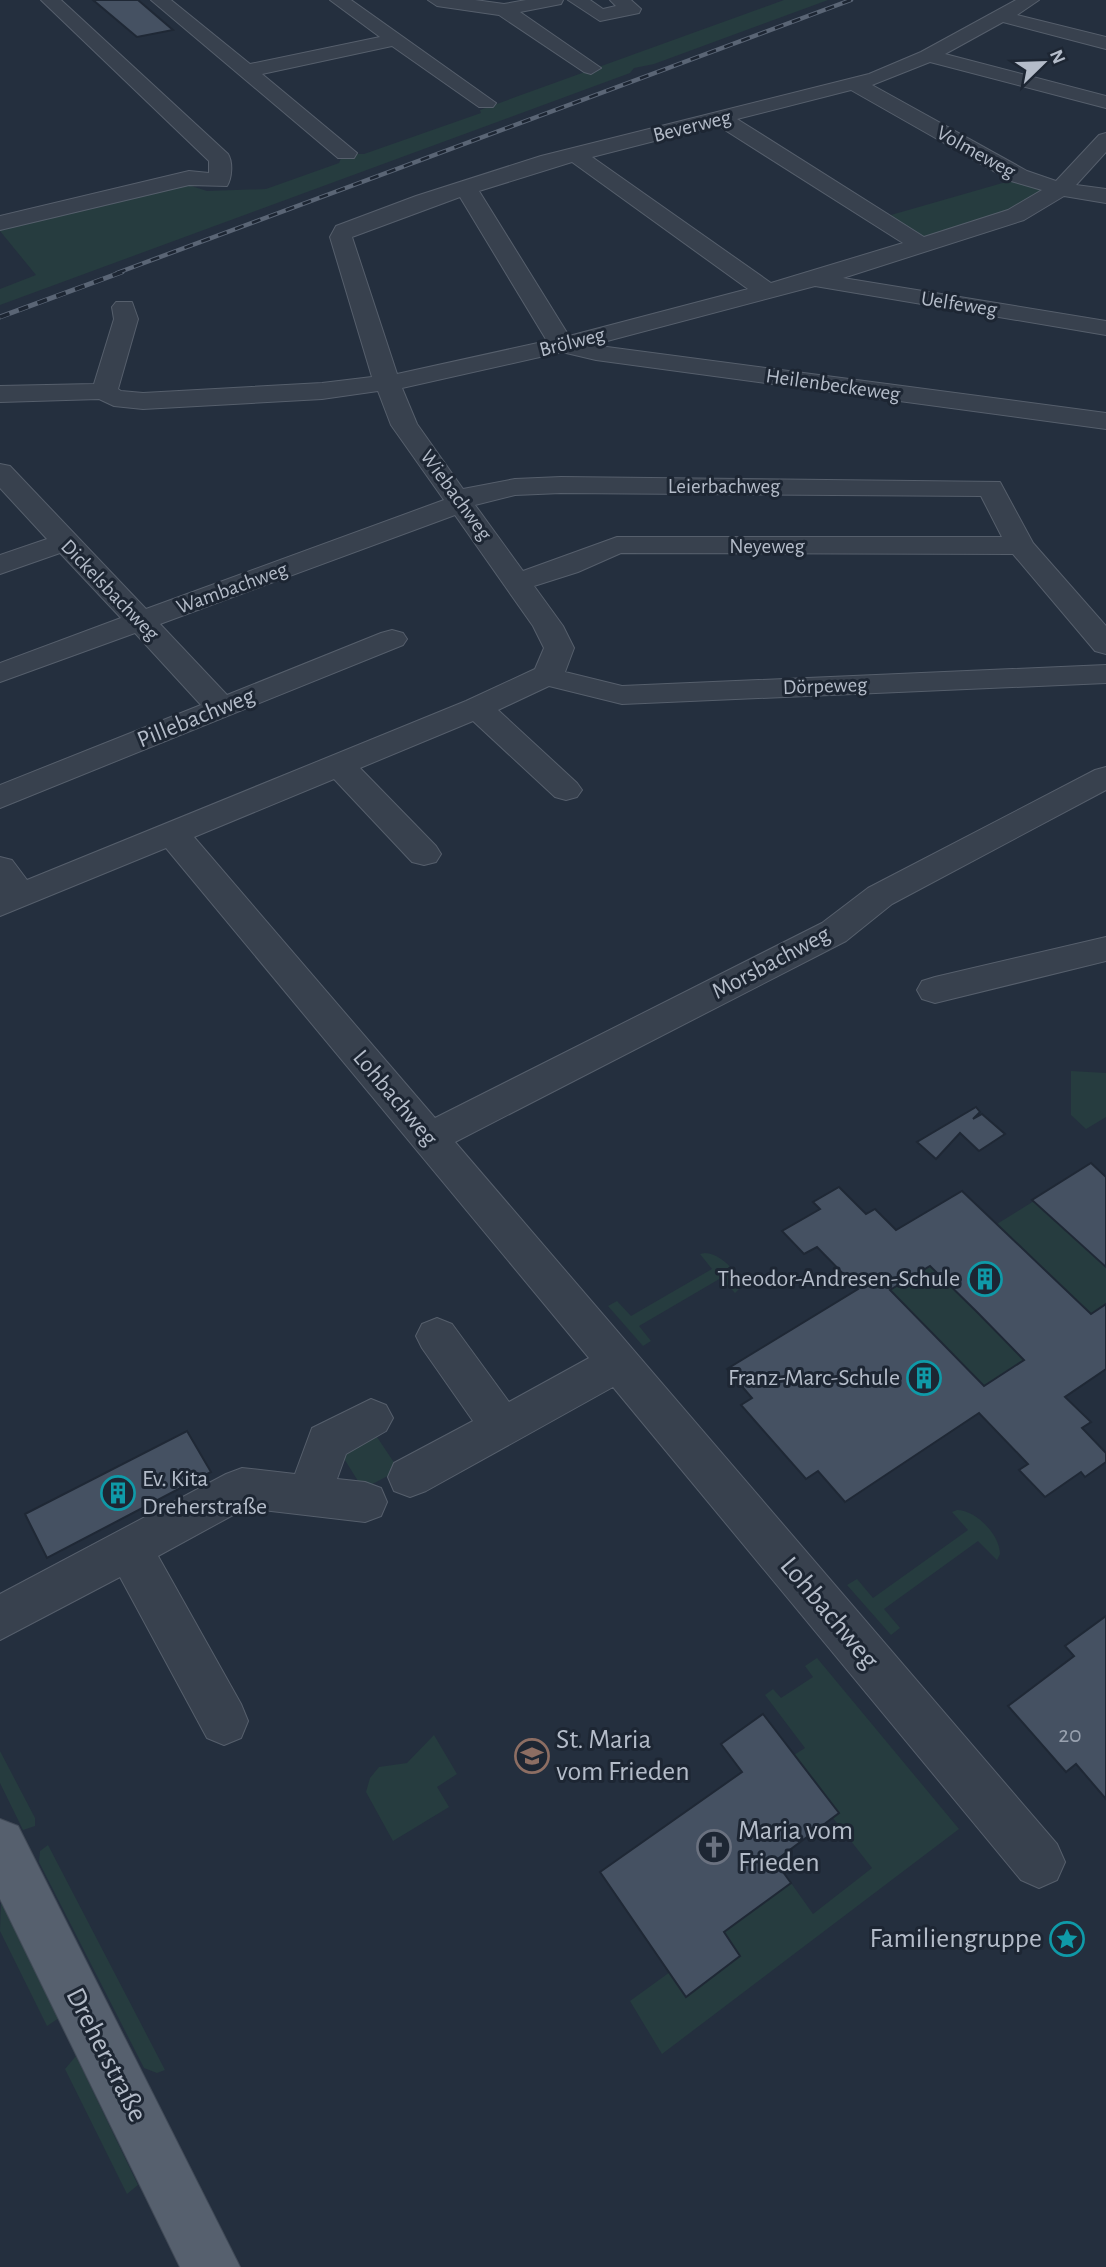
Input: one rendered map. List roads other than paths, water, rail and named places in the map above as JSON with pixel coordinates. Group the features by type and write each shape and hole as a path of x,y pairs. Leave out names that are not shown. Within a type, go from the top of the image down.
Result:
{"main road":[{"name":"Dreherstraße","path":"0,1844 211,2267"}],"street":[{"path":"0,223 189,178 219,181 219,159 50,0"},
{"path":"160,0 346,153"},
{"path":"339,0 486,103"},
{"path":"437,0 504,10 554,0"},
{"path":"577,0 600,15 632,9 619,0"},
{"name":"Beverweg","path":"344,231 466,188 576,155 856,83 928,56 1030,0"},
{"path":"504,10 591,68"},
{"path":"1000,16 1106,43"},
{"path":"247,71 395,40"},
{"path":"928,56 1106,102"},
{"name":"Volmeweg","path":"856,83 1018,176 1060,189 1106,196"},
{"path":"721,118 923,246"},
{"name":"Brölweg","path":"0,394 106,391 114,398 143,401 322,391 387,383 562,345 812,280 1016,215 1060,189 1106,139"},
{"path":"576,155 766,291"},
{"path":"466,188 562,345"},
{"name":"Wiebachweg","path":"344,231 341,237 387,383 404,425 519,581 559,648 554,666 546,676"},
{"name":"Uelfeweg","path":"812,280 1106,328"},
{"path":"106,391 126,319 124,307"},
{"name":"Heilenbeckeweg","path":"562,345 596,353 1106,421"},
{"name":"Dickelsbachweg","path":"0,472 221,707"},
{"name":"Leierbachweg","path":"461,500 502,489 561,485 990,488 1021,547"},
{"name":"Wambachweg","path":"0,673 461,500"},
{"path":"0,565 64,542"},
{"name":"Neyeweg","path":"519,581 568,566 617,545 1021,547"},
{"path":"1021,547 1106,645"},
{"name":"Pillebachweg","path":"0,797 392,639"},
{"name":"Dörpeweg","path":"546,676 622,695 1106,674"},
{"path":"0,868 10,900 477,708 546,676"},
{"path":"477,708 566,790"},
{"path":"338,764 424,854"},
{"name":"Morsbachweg","path":"429,1138 834,932 880,896 1106,776"},
{"name":"Lohbachweg","path":"172,833 1039,1862"},
{"path":"935,990 1106,949"},
{"path":"437,1336 502,1427"},
{"path":"411,1477 619,1363"},
{"path":"309,1496 328,1442 371,1418"},
{"path":"0,1618 242,1488 365,1502"},
{"path":"129,1548 224,1721"}],"railway":[{"path":"117,273 851,0"},
{"path":"0,317 122,272"}],"place":[{"name":"Theodor-Andresen-Schule","path":"985,1279"},
{"name":"Franz-Marc-Schule","path":"924,1378"},
{"name":"Ev. Kita Dreherstraße","path":"118,1493"},
{"name":"St. Maria vom Frieden","path":"532,1756"},
{"name":"Maria vom Frieden","path":"714,1847"},
{"name":"Familiengruppe","path":"1067,1939"}]}
